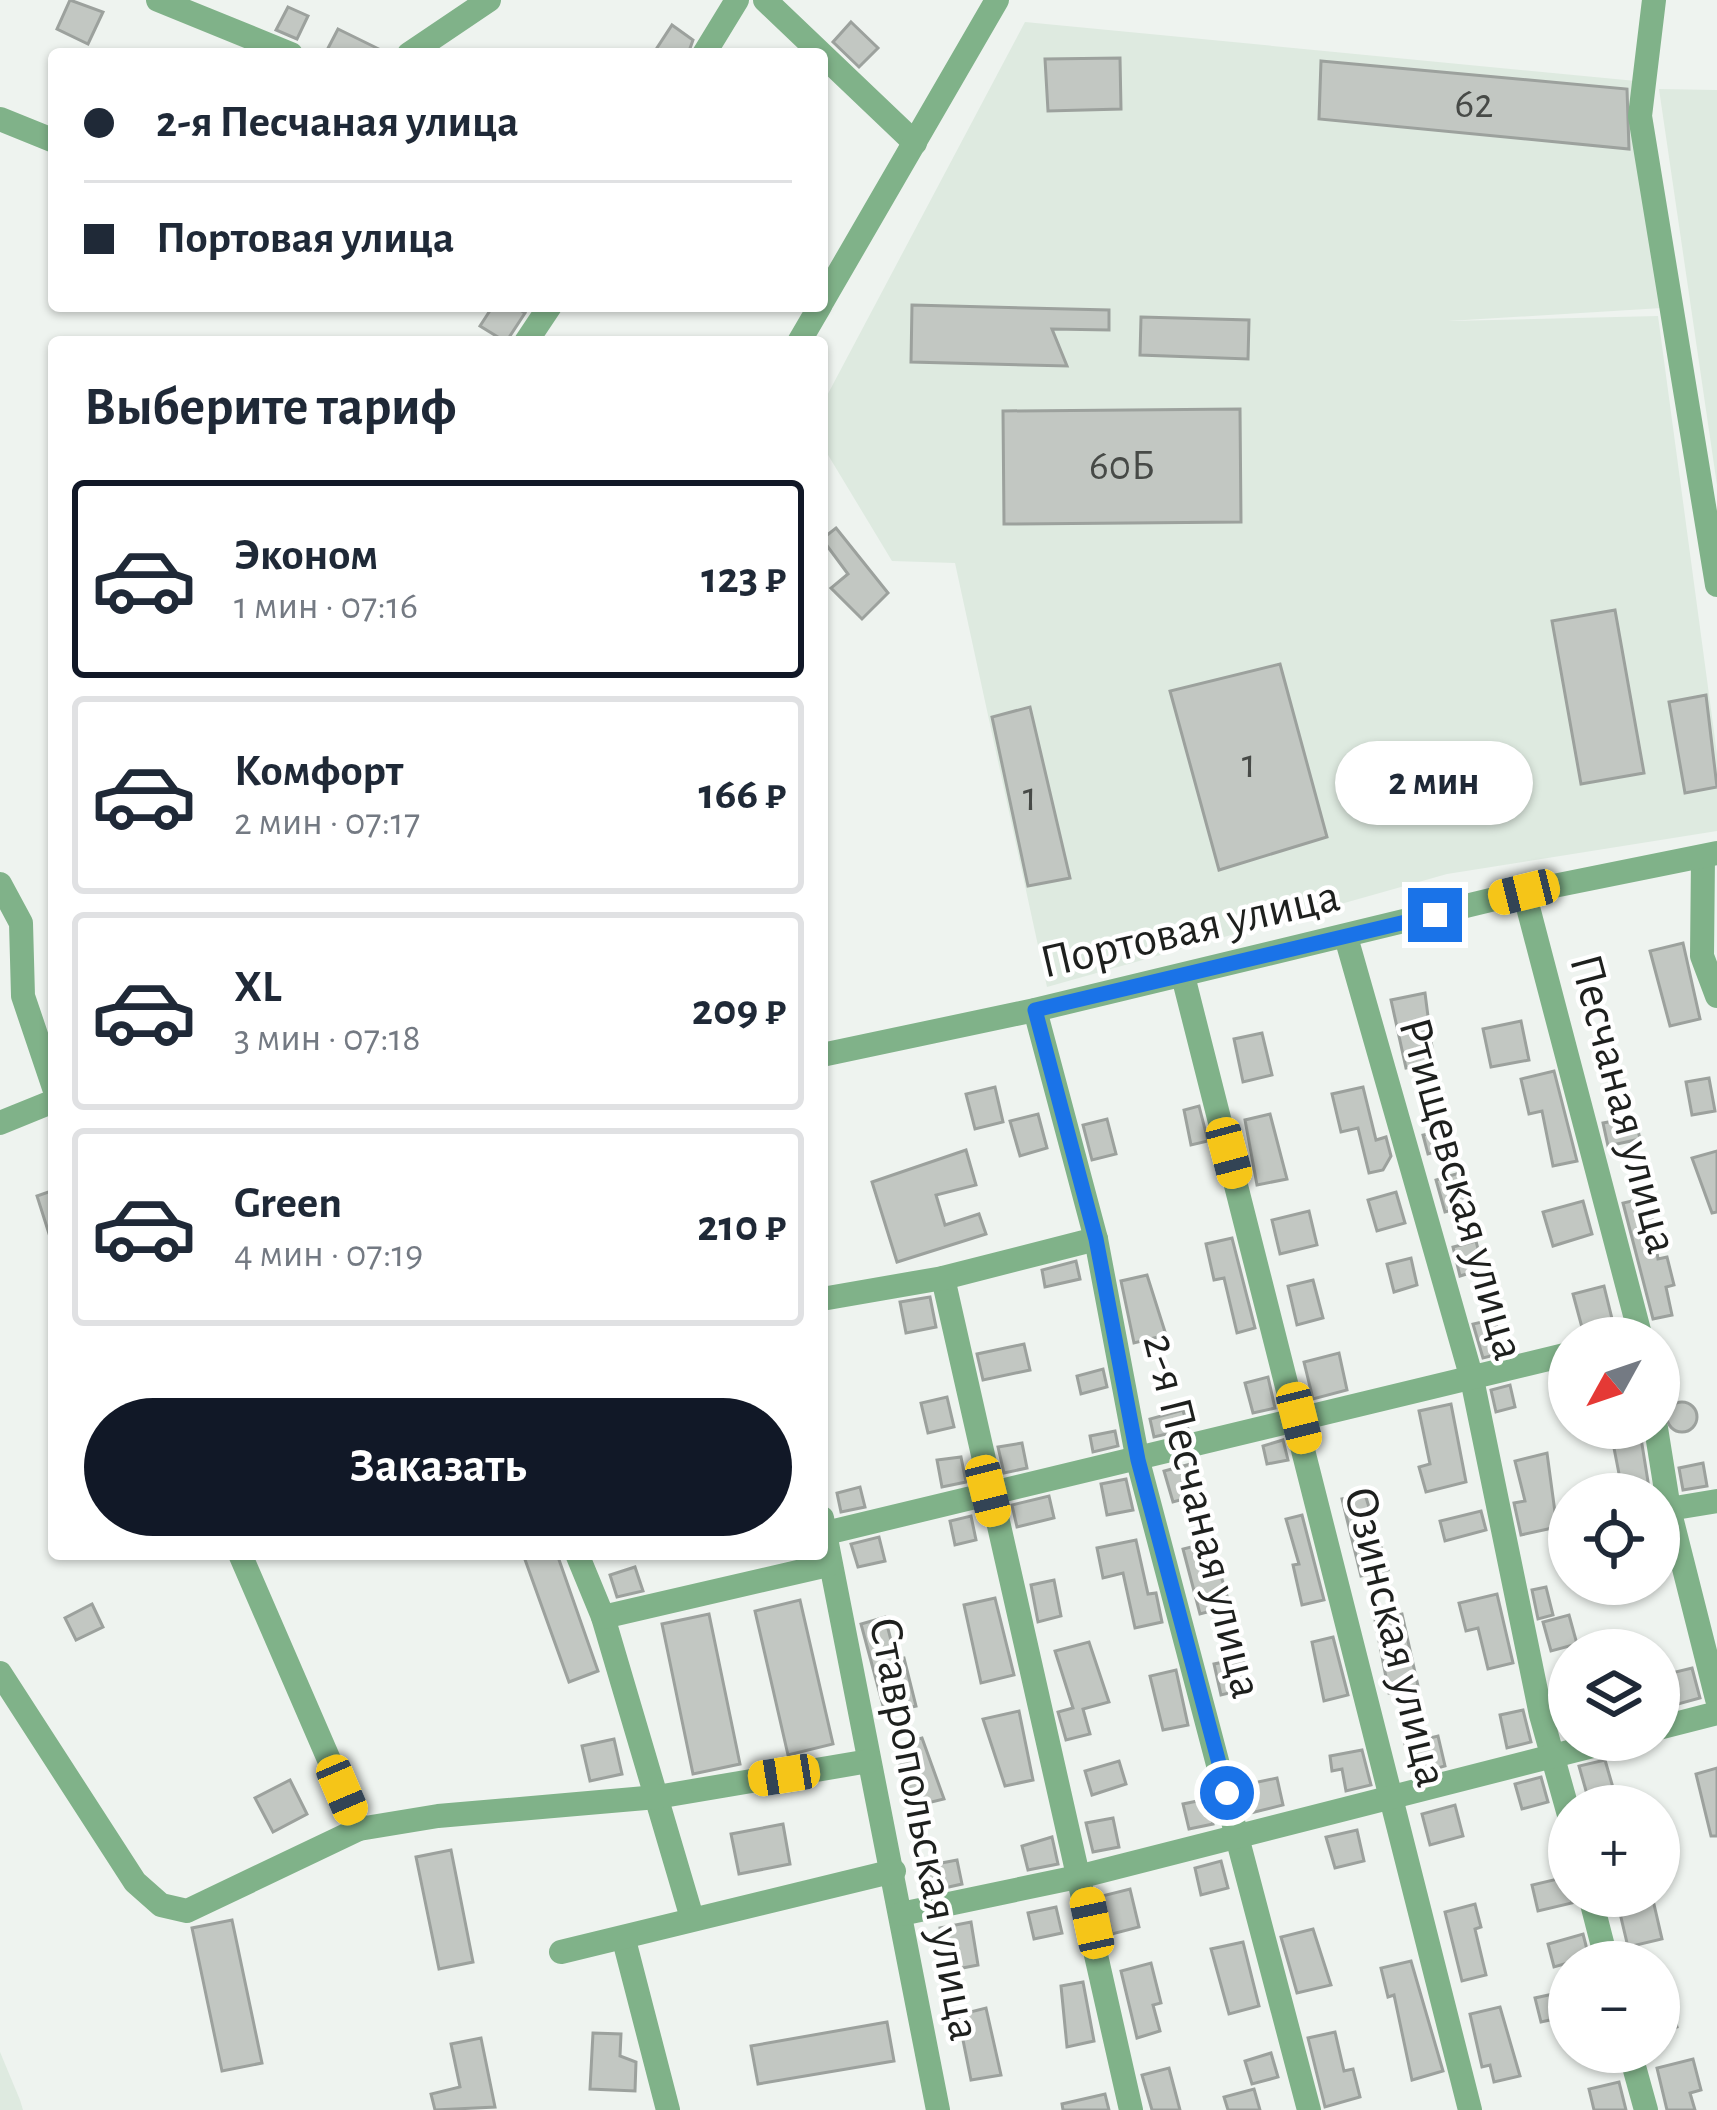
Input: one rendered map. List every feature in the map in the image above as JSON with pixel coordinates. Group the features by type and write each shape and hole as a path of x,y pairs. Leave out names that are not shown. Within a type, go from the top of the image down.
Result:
{"street":[{"path":"158,0 276,48"},
{"path":"418,48 489,0"},
{"path":"708,48 737,0"},
{"path":"765,0 815,48"},
{"path":"828,292 997,0"},
{"path":"1654,0 1640,116 1717,585"},
{"path":"828,60 915,143"},
{"path":"0,119 48,138"},
{"path":"1710,856 1702,956 1717,996"},
{"name":"Портовая улица","path":"828,1054 1183,976 1524,892 1710,856"},
{"path":"0,884 21,922 23,996 48,1070"},
{"name":"Песчаная улица","path":"1524,892 1633,1317"},
{"name":"Ртищевская улица","path":"1346,937 1472,1378 1548,1729"},
{"name":"Озинская улица","path":"1183,976 1299,1418 1470,2110"},
{"name":"2-я Песчаная улица","path":"1035,1010 1096,1239 1138,1460 1309,2110"},
{"path":"0,1123 48,1103"},
{"path":"828,1298 943,1278 1096,1239"},
{"path":"943,1278 988,1491 1082,1876 1131,2110"},
{"path":"828,1524 1138,1460 1548,1359"},
{"path":"1680,1507 1717,1501"},
{"path":"1680,1553 1717,1699"},
{"path":"243,1560 359,1829"},
{"path":"579,1560 603,1617 692,1918"},
{"name":"Ставропольская улица","path":"828,1560 894,1870 938,2110"},
{"path":"603,1617 828,1564"},
{"path":"0,1673 135,1882 161,1905 196,1908 359,1829 438,1816 657,1797 869,1761"},
{"path":"1680,1723 1717,1713"},
{"path":"901,1914 1082,1876 1548,1759"},
{"path":"561,1952 894,1870"},
{"path":"624,1940 668,2110"},
{"path":"1636,2073 1646,2110"}],"shaded area":[{"path":"1025,22 1636,81 1662,308 1448,321 1658,316 1717,754 1717,831 1447,874 1047,987 955,563 892,561 828,455 828,394"},
{"path":"1659,89 1717,90 1717,485"},
{"path":"0,2052 20,2100 23,2110 0,2110"}],"building":[{"path":"70,0 103,12 88,44 57,29"},
{"path":"288,7 308,16 297,39 276,30"},
{"path":"851,22 878,48 859,67 833,42"},
{"path":"672,25 693,40 690,48 657,48"},
{"path":"338,29 377,48 328,48"},
{"path":"1120,58 1121,109 1048,111 1045,59"},
{"path":"1321,61 1627,89 1629,149 1319,119"},
{"path":"912,305 1109,310 1109,330 1052,329 1067,366 911,362"},
{"path":"489,312 525,313 510,336 496,336 480,326"},
{"path":"1141,317 1249,320 1248,359 1140,355"},
{"path":"1240,409 1241,522 1004,524 1003,411"},
{"path":"836,528 888,593 862,619 831,588 848,574 828,547 828,534"},
{"path":"1615,610 1644,773 1581,784 1552,621"},
{"path":"1280,664 1327,837 1219,870 1170,691"},
{"path":"1706,695 1717,787 1685,793 1669,702"},
{"path":"1030,707 1070,878 1028,886 992,717"},
{"path":"1683,943 1700,1019 1670,1026 1650,951"},
{"path":"1425,993 1434,1063 1406,1068 1391,1000"},
{"path":"1521,1021 1529,1060 1491,1067 1483,1029"},
{"path":"1262,1033 1272,1075 1243,1082 1234,1039"},
{"path":"1554,1071 1577,1161 1553,1166 1542,1111 1529,1114 1521,1079"},
{"path":"1709,1078 1715,1111 1692,1115 1686,1082"},
{"path":"995,1087 1003,1122 975,1129 966,1094"},
{"path":"1363,1087 1376,1140 1386,1137 1391,1156 1383,1170 1369,1173 1358,1128 1341,1132 1332,1094"},
{"path":"1199,1106 1208,1141 1191,1145 1184,1110"},
{"path":"1038,1114 1047,1148 1020,1156 1010,1121"},
{"path":"1270,1114 1287,1179 1257,1185 1245,1120"},
{"path":"1635,1117 1640,1139 1608,1146 1603,1123"},
{"path":"1107,1119 1116,1154 1092,1160 1083,1125"},
{"path":"1449,1129 1453,1147 1428,1154 1423,1135"},
{"path":"966,1150 976,1185 936,1195 945,1225 979,1214 986,1234 897,1262 872,1182"},
{"path":"1717,1151 1717,1212 1712,1213 1692,1158"},
{"path":"1459,1173 1469,1206 1445,1212 1436,1180"},
{"path":"48,1192 48,1231 37,1196"},
{"path":"1396,1192 1405,1223 1377,1231 1368,1200"},
{"path":"1649,1197 1658,1259 1667,1257 1674,1285 1666,1287 1672,1315 1652,1317 1623,1203"},
{"path":"1583,1201 1592,1234 1553,1246 1543,1212"},
{"path":"1309,1211 1317,1245 1280,1254 1272,1220"},
{"path":"1232,1238 1255,1328 1237,1333 1224,1278 1214,1280 1206,1244"},
{"path":"1476,1241 1483,1269 1460,1276 1453,1247"},
{"path":"1411,1258 1417,1285 1394,1292 1387,1264"},
{"path":"1076,1261 1080,1279 1045,1287 1042,1270"},
{"path":"1147,1275 1166,1335 1134,1343 1121,1281"},
{"path":"1313,1280 1323,1318 1297,1325 1288,1286"},
{"path":"1604,1286 1612,1317 1579,1317 1573,1294"},
{"path":"930,1297 936,1327 906,1333 900,1302"},
{"path":"1495,1319 1503,1353 1483,1358 1473,1324"},
{"path":"1024,1344 1030,1370 983,1380 977,1354"},
{"path":"1339,1353 1347,1390 1313,1399 1304,1362"},
{"path":"1103,1369 1107,1387 1081,1394 1077,1376"},
{"path":"1268,1377 1275,1408 1253,1413 1245,1383"},
{"path":"1510,1385 1515,1407 1496,1412 1491,1390"},
{"path":"947,1397 954,1427 928,1433 921,1403"},
{"path":"1680,1402 1696,1411 1693,1428 1680,1432"},
{"path":"1451,1404 1466,1482 1426,1492 1419,1467 1430,1464 1419,1411"},
{"path":"1183,1410 1188,1429 1154,1437 1150,1419"},
{"path":"1115,1431 1118,1446 1093,1452 1090,1436"},
{"path":"1283,1440 1288,1460 1267,1464 1263,1446"},
{"path":"1022,1443 1027,1468 1004,1473 998,1447"},
{"path":"1614,1449 1643,1449 1647,1473 1619,1473"},
{"path":"1547,1453 1548,1529 1521,1535 1514,1503 1525,1501 1515,1461"},
{"path":"961,1457 966,1482 942,1487 937,1460"},
{"path":"1194,1463 1202,1494 1173,1502 1164,1471"},
{"path":"1703,1463 1707,1486 1683,1490 1679,1468"},
{"path":"1126,1479 1133,1510 1107,1515 1101,1484"},
{"path":"860,1487 865,1507 841,1512 837,1493"},
{"path":"1365,1494 1388,1570 1361,1576 1342,1499"},
{"path":"1049,1496 1054,1518 1017,1527 1012,1505"},
{"path":"1481,1511 1486,1530 1445,1541 1440,1521"},
{"path":"1302,1515 1324,1600 1302,1605 1293,1565 1299,1564 1286,1519"},
{"path":"971,1516 976,1540 955,1545 950,1521"},
{"path":"879,1537 885,1561 858,1567 851,1544"},
{"path":"1136,1540 1148,1594 1156,1593 1162,1622 1135,1628 1123,1573 1103,1578 1097,1548"},
{"path":"1211,1542 1230,1606 1200,1614 1183,1549"},
{"path":"525,1560 559,1560 598,1671 569,1682"},
{"path":"635,1567 643,1591 617,1597 610,1575"},
{"path":"1054,1580 1061,1616 1038,1622 1031,1585"},
{"path":"1546,1587 1553,1615 1538,1619 1532,1590"},
{"path":"1497,1594 1513,1663 1488,1669 1478,1628 1466,1631 1459,1603"},
{"path":"995,1598 1014,1675 981,1683 964,1605"},
{"path":"800,1600 833,1744 788,1755 755,1611"},
{"path":"92,1604 103,1627 76,1640 65,1618"},
{"path":"709,1614 740,1764 693,1774 662,1624"},
{"path":"1402,1614 1418,1686 1389,1693 1375,1620"},
{"path":"1569,1615 1573,1629 1548,1629 1548,1640 1543,1622"},
{"path":"885,1617 896,1660 904,1658 916,1706 885,1713 861,1624"},
{"path":"1333,1637 1348,1695 1324,1701 1312,1642"},
{"path":"1089,1642 1109,1702 1083,1709 1090,1734 1066,1740 1058,1712 1073,1708 1055,1651"},
{"path":"1243,1658 1250,1688 1221,1695 1214,1664"},
{"path":"1692,1668 1700,1698 1680,1704 1680,1671"},
{"path":"1176,1670 1188,1725 1163,1730 1150,1676"},
{"path":"1523,1710 1531,1742 1507,1748 1500,1715"},
{"path":"1019,1711 1033,1780 1005,1786 983,1719"},
{"path":"1438,1736 1445,1766 1412,1775 1405,1744"},
{"path":"922,1738 944,1799 911,1807 895,1745"},
{"path":"614,1739 622,1774 590,1781 582,1746"},
{"path":"1362,1750 1371,1785 1346,1791 1342,1769 1332,1771 1330,1756"},
{"path":"1119,1761 1126,1784 1092,1795 1085,1771"},
{"path":"1605,1761 1612,1785 1584,1785 1579,1766"},
{"path":"1717,1768 1717,1836 1711,1836 1696,1774"},
{"path":"1541,1777 1548,1802 1522,1809 1515,1784"},
{"path":"1277,1778 1283,1805 1251,1813 1244,1785"},
{"path":"290,1780 307,1814 273,1832 255,1798"},
{"path":"1207,1799 1213,1824 1189,1829 1183,1804"},
{"path":"1455,1805 1463,1836 1430,1845 1422,1814"},
{"path":"1113,1818 1119,1847 1093,1852 1086,1823"},
{"path":"783,1824 790,1864 739,1874 731,1834"},
{"path":"1357,1830 1364,1861 1335,1868 1326,1837"},
{"path":"1052,1837 1058,1864 1028,1870 1022,1846"},
{"path":"451,1850 473,1962 439,1969 416,1857"},
{"path":"957,1860 962,1884 931,1891 926,1866"},
{"path":"1221,1861 1228,1888 1201,1895 1195,1868"},
{"path":"1548,1881 1548,1909 1538,1911 1532,1885"},
{"path":"1130,1889 1139,1927 1112,1934 1102,1896"},
{"path":"1475,1904 1481,1927 1475,1929 1486,1975 1462,1981 1445,1912"},
{"path":"1056,1907 1062,1933 1034,1939 1028,1913"},
{"path":"1621,1917 1657,1917 1662,1939 1627,1941"},
{"path":"232,1920 262,2063 222,2071 192,1928"},
{"path":"971,1922 978,1965 947,1971 940,1928"},
{"path":"1313,1929 1331,1985 1297,1993 1281,1937"},
{"path":"1583,1934 1585,1941 1558,1941"},
{"path":"1243,1942 1259,2006 1229,2014 1211,1949"},
{"path":"1411,1961 1443,2071 1412,2080 1394,1995 1388,1997 1381,1968"},
{"path":"1151,1963 1161,2003 1153,2005 1160,2031 1137,2038 1121,1971"},
{"path":"1083,1982 1094,2041 1067,2047 1061,1986"},
{"path":"1548,1995 1548,2020 1541,2022 1535,1998"},
{"path":"1500,2007 1520,2076 1494,2082 1490,2065 1482,2067 1470,2014"},
{"path":"986,2008 1001,2075 971,2080 958,2015"},
{"path":"887,2022 894,2061 758,2084 751,2046"},
{"path":"1335,2032 1344,2071 1353,2069 1360,2097 1325,2107 1308,2038"},
{"path":"593,2033 621,2034 620,2056 636,2062 635,2091 590,2089"},
{"path":"481,2038 495,2107 435,2110 431,2094 460,2087 451,2044"},
{"path":"1271,2053 1278,2077 1252,2084 1245,2061"},
{"path":"1693,2059 1701,2090 1690,2093 1695,2110 1667,2110 1658,2073 1680,2073 1680,2062"},
{"path":"1169,2068 1180,2110 1152,2110 1142,2075"},
{"path":"1619,2082 1626,2110 1594,2110 1589,2089"},
{"path":"1254,2089 1260,2110 1228,2110 1224,2097"},
{"path":"1105,2094 1109,2110 1063,2110 1062,2104"}],"route":[{"path":"1227,1793 1138,1460 1096,1239 1035,1010 1435,915"}]}
